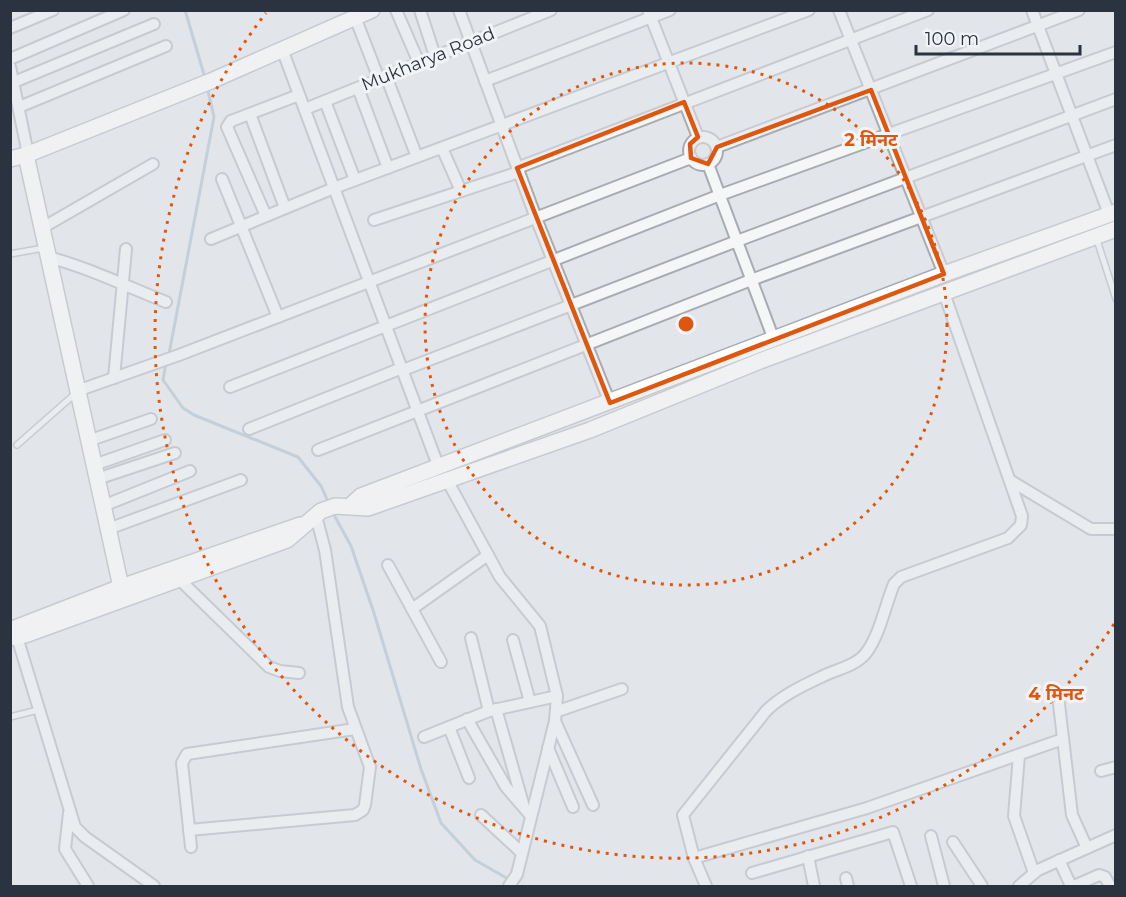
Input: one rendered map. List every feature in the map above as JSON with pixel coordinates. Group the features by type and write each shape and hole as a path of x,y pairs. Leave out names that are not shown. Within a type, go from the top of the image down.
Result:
{"main road":[{"path":"121,587 42,228 22,156 205,83 366,13"},
{"path":"443,474 610,403 944,274 1112,213"},
{"path":"13,635 121,587 326,513 357,498 590,429 760,361 1116,229"},
{"path":"13,635 286,540 326,513"}],"street":[{"path":"10,28 53,10"},
{"path":"10,59 124,10"},
{"path":"396,10 419,63"},
{"path":"420,10 435,56"},
{"path":"459,10 536,218 610,403"},
{"name":"Mukharya Road","path":"305,109 551,10"},
{"path":"485,81 649,14 670,10"},
{"path":"211,239 334,188 809,10"},
{"path":"839,10 944,274"},
{"path":"374,220 518,170 684,102 928,10"},
{"path":"1032,10 1087,156 1112,213"},
{"path":"717,147 1079,10"},
{"path":"366,13 382,78 417,157"},
{"path":"649,14 698,137"},
{"path":"14,82 154,24"},
{"path":"19,107 166,46"},
{"path":"282,49 443,474 500,577 540,626 557,696 556,716 528,813 517,874 509,886"},
{"path":"230,387 720,195 1116,52"},
{"path":"10,67 19,107 22,156"},
{"path":"358,88 388,168"},
{"path":"266,216 227,130 231,122 299,95"},
{"path":"249,429 570,304 1116,99"},
{"path":"325,101 355,180"},
{"path":"250,114 285,208"},
{"path":"698,137 708,137 717,147 716,158 708,164 698,164 691,158 690,144 698,137"},
{"path":"318,450 752,280 1116,145"},
{"path":"442,148 461,191"},
{"path":"77,391 179,355 691,158"},
{"path":"42,228 153,164"},
{"path":"708,164 774,340"},
{"path":"222,179 278,317"},
{"path":"114,378 126,249"},
{"path":"47,252 122,279 166,302"},
{"path":"706,886 694,858 682,819 685,810 766,711 776,701 821,676 855,663 864,656 871,645 894,584 901,577 1008,538 1016,533 1021,525 1022,516 1011,481 944,293"},
{"path":"88,441 151,419"},
{"path":"96,472 165,440"},
{"path":"96,472 175,453"},
{"path":"103,506 190,471"},
{"path":"108,529 241,480"},
{"path":"1011,481 1091,529 1116,529"},
{"path":"189,830 359,813 365,805 371,774 369,761 348,707 325,550 326,513"},
{"path":"412,609 488,555"},
{"path":"388,565 441,662"},
{"path":"179,579 269,667 299,673"},
{"path":"13,635 75,827 85,837 154,886"},
{"path":"471,638 492,710 528,813"},
{"path":"513,640 530,702"},
{"path":"556,716 622,689"},
{"path":"424,737 492,710 557,696"},
{"path":"1059,704 1072,815 1087,848"},
{"path":"556,716 593,805"},
{"path":"467,719 506,787 528,813"},
{"path":"449,727 469,778"},
{"path":"191,848 182,763 187,754 356,729"},
{"path":"694,858 867,808 1063,740"},
{"path":"548,748 573,807"},
{"path":"1019,755 1014,816 1034,873"},
{"path":"1101,771 1116,767"},
{"path":"69,812 65,849 88,886"},
{"path":"481,815 522,853"},
{"path":"752,873 893,832 910,886"},
{"path":"1019,886 1034,873 1116,834"},
{"path":"931,836 944,886"},
{"path":"953,842 982,886"},
{"path":"808,856 814,886"},
{"path":"1059,860 1073,886 1099,875 1105,877 1110,886"}],"lane":[{"path":"1096,237 1116,299"},
{"path":"10,254 47,252"},
{"path":"17,445 77,391"},
{"path":"10,717 38,710"}],"highlighted area":[{"path":"871,90 944,274 610,403 517,168 684,102 698,137 690,144 691,158 708,164 717,147"}],"waterway":[{"path":"185,10 205,78"},
{"path":"169,354 214,117 207,87"},
{"path":"166,363 163,380 183,408 194,415 298,457 321,486 329,504"},
{"path":"333,513 351,546 374,613 421,769 441,823 475,860 510,880"}]}
